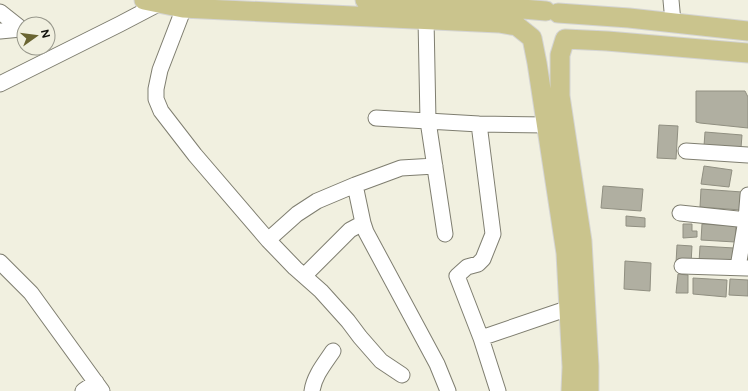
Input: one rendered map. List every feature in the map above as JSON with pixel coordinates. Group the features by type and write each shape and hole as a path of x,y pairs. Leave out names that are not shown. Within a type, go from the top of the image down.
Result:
{"main road":[{"path":"365,0 426,7"},
{"path":"155,1 185,4 426,7 552,12 673,22 748,31"},
{"path":"499,10 532,38 539,46 550,49 560,45 565,39"},
{"path":"571,391 572,367 566,253 537,63 530,32 532,21 540,13 552,12 563,17 567,29 560,55 560,96 582,241 590,366 588,391"},
{"path":"565,39 607,41 748,53"}],"street":[{"path":"671,0 673,22"},
{"path":"56,49 155,1"},
{"path":"185,4 160,70 156,89 156,99 161,111 195,156 268,240 321,291 381,361 402,375"},
{"path":"426,7 428,121 445,234"},
{"path":"0,12 16,25"},
{"path":"0,31 16,30"},
{"path":"0,84 44,56"},
{"path":"376,118 479,124 547,125"},
{"path":"479,124 493,234 483,259 478,264 467,267 456,276 481,338 498,391"},
{"path":"686,151 748,155"},
{"path":"268,240 307,207 355,184 400,168 435,166"},
{"path":"355,184 363,223 371,241 437,364 448,391"},
{"path":"682,266 743,268 748,195"},
{"path":"680,213 747,220"},
{"path":"304,276 344,236 363,223"},
{"path":"0,262 31,293 99,387 83,391"},
{"path":"481,338 569,308"},
{"path":"312,391 318,372 333,351"}],"building":[{"path":"696,91 745,91 748,97 748,128 696,122"},
{"path":"659,125 678,126 676,159 657,158"},
{"path":"705,132 742,135 741,148 704,146"},
{"path":"704,166 732,170 729,187 701,184"},
{"path":"603,186 643,189 641,211 601,208"},
{"path":"701,189 742,192 741,210 700,207"},
{"path":"626,216 645,218 645,227 626,226"},
{"path":"683,224 692,224 692,231 697,231 697,237 683,238"},
{"path":"702,224 736,226 735,242 701,240"},
{"path":"677,245 692,246 691,264 676,263"},
{"path":"700,246 734,248 733,265 699,262"},
{"path":"625,261 651,263 650,291 624,289"},
{"path":"678,274 688,275 688,293 676,293"},
{"path":"693,278 727,280 726,297 693,294"},
{"path":"730,279 748,280 748,296 729,295"}]}
